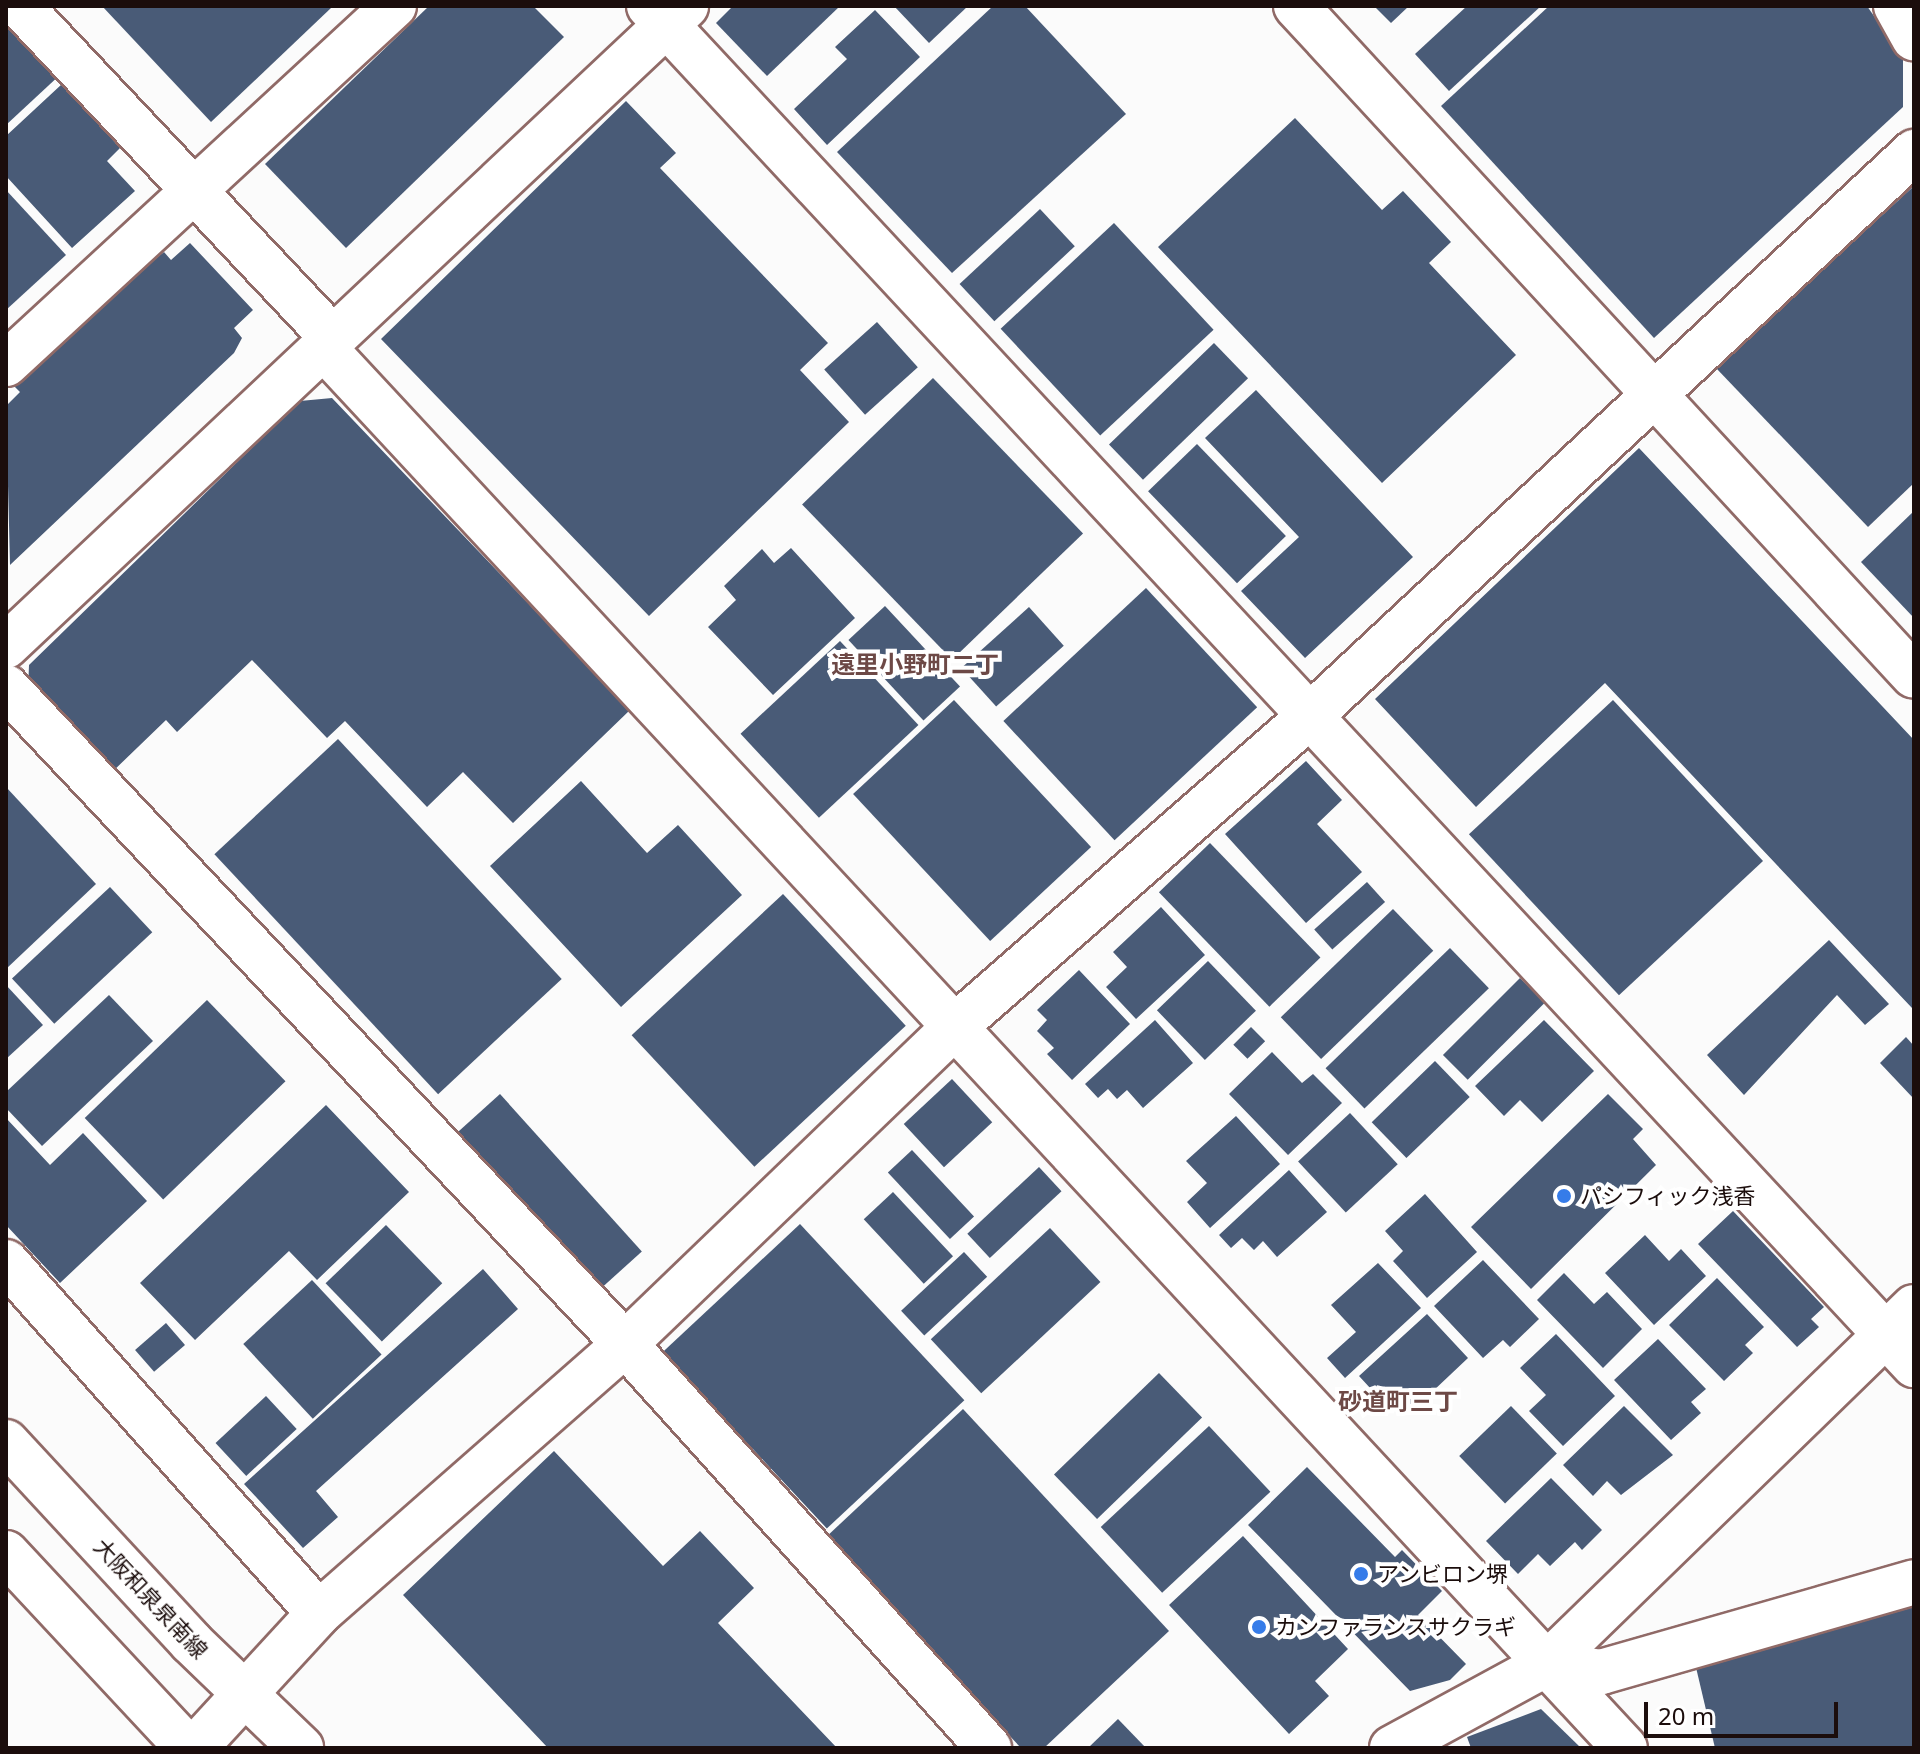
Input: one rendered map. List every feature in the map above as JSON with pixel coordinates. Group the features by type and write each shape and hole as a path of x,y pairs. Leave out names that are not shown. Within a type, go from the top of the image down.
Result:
{"street":[{"path":"20,6 195,190 328,343 951,1030 1625,1748"},
{"path":"6,364 394,6"},
{"path":"1296,6 1648,395 1914,676"},
{"path":"1896,6 1914,38"},
{"path":"6,646 328,343 667,12 1312,714 1899,1320 1914,1365"},
{"path":"195,1748 319,1613 625,1344 951,1030 1312,714 1648,395 1914,152"},
{"path":"6,687 625,1344 989,1748"},
{"path":"6,1262 319,1613"},
{"path":"1392,1748 1547,1664 1899,1320"},
{"name":"大阪和泉泉南線","path":"6,1442 243,1693 301,1748"},
{"path":"6,1553 188,1748"},
{"path":"1547,1664 1601,1672 1914,1582"}],"building":[{"path":"6,6 62,73 6,125"},
{"path":"102,6 329,6 331,8 211,122"},
{"path":"429,6 533,6 564,37 346,248 265,164"},
{"path":"733,6 840,6 767,76 716,23"},
{"path":"894,6 968,6 929,43"},
{"path":"993,6 1025,6 1126,114 952,273 837,152"},
{"path":"1374,6 1409,6 1391,23"},
{"path":"1467,6 1541,6 1449,91 1415,54"},
{"path":"1549,6 1867,6 1903,58 1903,107 1654,338 1441,106"},
{"path":"875,10 920,57 827,145 794,109 847,59 835,47"},
{"path":"62,84 120,148 107,161 135,191 72,248 6,176 6,136"},
{"path":"626,101 676,153 660,168 828,343 800,370 849,422 649,616 381,339"},
{"path":"1295,118 1382,210 1403,191 1451,242 1429,263 1516,355 1382,483 1158,247"},
{"path":"1914,186 1914,483 1868,527 1716,368"},
{"path":"6,190 66,255 6,310"},
{"path":"1040,209 1075,246 994,321 960,284"},
{"path":"1114,223 1214,330 1100,435 1001,329"},
{"path":"190,243 253,310 234,328 242,338 234,353 10,565 6,406 20,392 14,386 122,284 164,252 171,260"},
{"path":"877,322 918,367 865,415 824,370"},
{"path":"1214,343 1248,378 1143,480 1109,444"},
{"path":"933,378 1083,533 952,660 802,504"},
{"path":"1256,390 1413,557 1305,658 1241,591 1299,537 1205,438"},
{"path":"332,398 630,710 513,823 463,772 427,807 345,721 327,738 252,660 177,732 166,720 109,775 28,691 29,665 300,401"},
{"path":"1197,444 1286,536 1237,583 1148,491"},
{"path":"1639,448 1914,740 1912,1008 1605,683 1476,807 1375,699"},
{"path":"1914,511 1914,618 1861,562"},
{"path":"791,548 855,618 773,695 708,627 736,600 724,586 762,549 774,563"},
{"path":"1146,588 1257,707 1115,840 1003,721"},
{"path":"885,606 960,686 923,721 848,640"},
{"path":"1029,607 1064,646 996,707 961,668"},
{"path":"840,641 918,725 819,818 741,734"},
{"path":"954,700 1091,847 990,941 853,794"},
{"path":"1613,700 1763,861 1619,995 1469,834"},
{"path":"338,739 562,979 438,1094 214,854"},
{"path":"1306,761 1342,800 1317,824 1362,872 1306,923 1225,834"},
{"path":"581,781 647,853 678,825 742,895 621,1007 490,866"},
{"path":"6,787 96,884 6,969"},
{"path":"1210,843 1320,957 1269,1007 1159,892"},
{"path":"1367,882 1385,902 1332,950 1314,930"},
{"path":"110,887 152,932 54,1024 12,978"},
{"path":"783,894 906,1026 754,1167 632,1035"},
{"path":"1161,907 1205,955 1136,1019 1106,987 1127,967 1113,952"},
{"path":"1393,909 1433,951 1321,1059 1281,1017"},
{"path":"1829,940 1889,1004 1865,1025 1837,995 1744,1095 1707,1055"},
{"path":"1450,948 1489,988 1364,1108 1326,1068"},
{"path":"1208,961 1256,1011 1205,1060 1157,1010"},
{"path":"1079,970 1130,1024 1072,1080 1047,1054 1054,1048 1037,1031 1047,1020 1037,1010"},
{"path":"1520,978 1545,1003 1468,1080 1443,1055"},
{"path":"6,985 43,1025 6,1059"},
{"path":"109,995 153,1041 42,1146 6,1108 6,1092"},
{"path":"207,1000 285,1081 163,1199 85,1118"},
{"path":"1155,1020 1193,1063 1143,1108 1127,1090 1117,1099 1108,1089 1098,1098 1085,1084"},
{"path":"1544,1020 1594,1071 1542,1122 1520,1100 1504,1116 1475,1086"},
{"path":"1251,1027 1265,1041 1247,1059 1233,1045"},
{"path":"1906,1037 1914,1046 1914,1099 1880,1063"},
{"path":"1272,1052 1302,1083 1313,1074 1342,1103 1288,1155 1229,1094"},
{"path":"1435,1061 1470,1097 1406,1158 1372,1122"},
{"path":"952,1079 992,1122 944,1167 904,1124"},
{"path":"500,1094 642,1252 597,1292 455,1134"},
{"name":"パシフィック浅香","path":"1608,1094 1643,1129 1633,1139 1656,1165 1531,1289 1471,1227"},
{"path":"326,1105 409,1192 317,1280 289,1251 195,1340 140,1283"},
{"path":"1350,1113 1398,1164 1346,1213 1298,1161"},
{"path":"1236,1116 1280,1164 1210,1228 1187,1202 1207,1183 1186,1161"},
{"path":"6,1118 50,1165 83,1133 147,1201 60,1283 6,1225"},
{"path":"912,1150 974,1217 950,1239 888,1173"},
{"path":"1039,1167 1062,1191 990,1258 967,1234"},
{"path":"1289,1170 1327,1212 1277,1257 1263,1241 1254,1250 1242,1238 1231,1248 1219,1235"},
{"path":"893,1192 953,1256 924,1284 864,1219"},
{"path":"1425,1194 1477,1252 1427,1298 1393,1261 1403,1251 1385,1231"},
{"path":"1733,1211 1824,1307 1811,1319 1819,1327 1797,1347 1698,1244"},
{"path":"800,1224 964,1400 827,1528 663,1352"},
{"path":"386,1225 442,1283 382,1342 326,1283"},
{"path":"1050,1228 1100,1282 981,1393 931,1339"},
{"path":"1645,1235 1669,1261 1681,1249 1706,1276 1654,1325 1605,1273"},
{"path":"964,1252 987,1277 924,1336 901,1311"},
{"path":"1483,1260 1539,1319 1510,1347 1503,1340 1483,1358 1434,1306"},
{"path":"1378,1263 1421,1308 1345,1378 1327,1358 1356,1332 1331,1305"},
{"path":"483,1269 518,1309 316,1491 338,1517 303,1548 244,1484"},
{"path":"1564,1273 1594,1304 1607,1292 1642,1329 1603,1368 1537,1300"},
{"path":"1717,1278 1764,1327 1745,1345 1753,1353 1724,1381 1669,1325"},
{"path":"312,1280 382,1355 313,1419 243,1344"},
{"path":"1427,1314 1468,1358 1414,1409 1397,1390 1383,1402 1359,1376"},
{"path":"166,1323 185,1345 154,1372 135,1350"},
{"path":"1556,1334 1615,1396 1563,1446 1529,1411 1546,1395 1520,1368"},
{"path":"1658,1339 1706,1389 1691,1402 1701,1413 1671,1440 1614,1380"},
{"path":"1159,1373 1202,1418 1097,1519 1054,1474"},
{"path":"266,1396 297,1429 246,1476 216,1443"},
{"path":"1511,1406 1557,1453 1505,1503 1459,1456"},
{"path":"1624,1406 1673,1455 1621,1495 1607,1481 1593,1496 1563,1465"},
{"path":"963,1409 1169,1631 1044,1748 1021,1748 825,1538"},
{"path":"1209,1426 1270,1492 1162,1593 1101,1527"},
{"path":"554,1451 663,1566 700,1531 754,1588 718,1623 837,1748 548,1748 403,1595"},
{"name":"アンビロン堺","path":"1307,1467 1395,1557 1402,1550 1442,1591 1418,1615 1466,1664 1450,1680 1410,1691 1248,1525"},
{"path":"1551,1478 1602,1530 1582,1550 1575,1542 1550,1566 1538,1554 1518,1574 1486,1541"},
{"name":"カンファランスサクラギ","path":"1243,1536 1348,1649 1315,1681 1329,1696 1289,1734 1169,1605"},
{"path":"1914,1607 1914,1748 1715,1748 1694,1659"},
{"path":"1541,1709 1581,1748 1471,1748 1467,1737"},
{"path":"1118,1719 1146,1748 1088,1748"}],"place":[{"name":"パシフィック浅香","path":"1564,1196"},
{"name":"アンビロン堺","path":"1361,1574"},
{"name":"カンファランスサクラギ","path":"1259,1627"}],"district":[{"name":"遠里小野町二丁","path":"915,664"},
{"name":"砂道町三丁","path":"1398,1401"}]}
